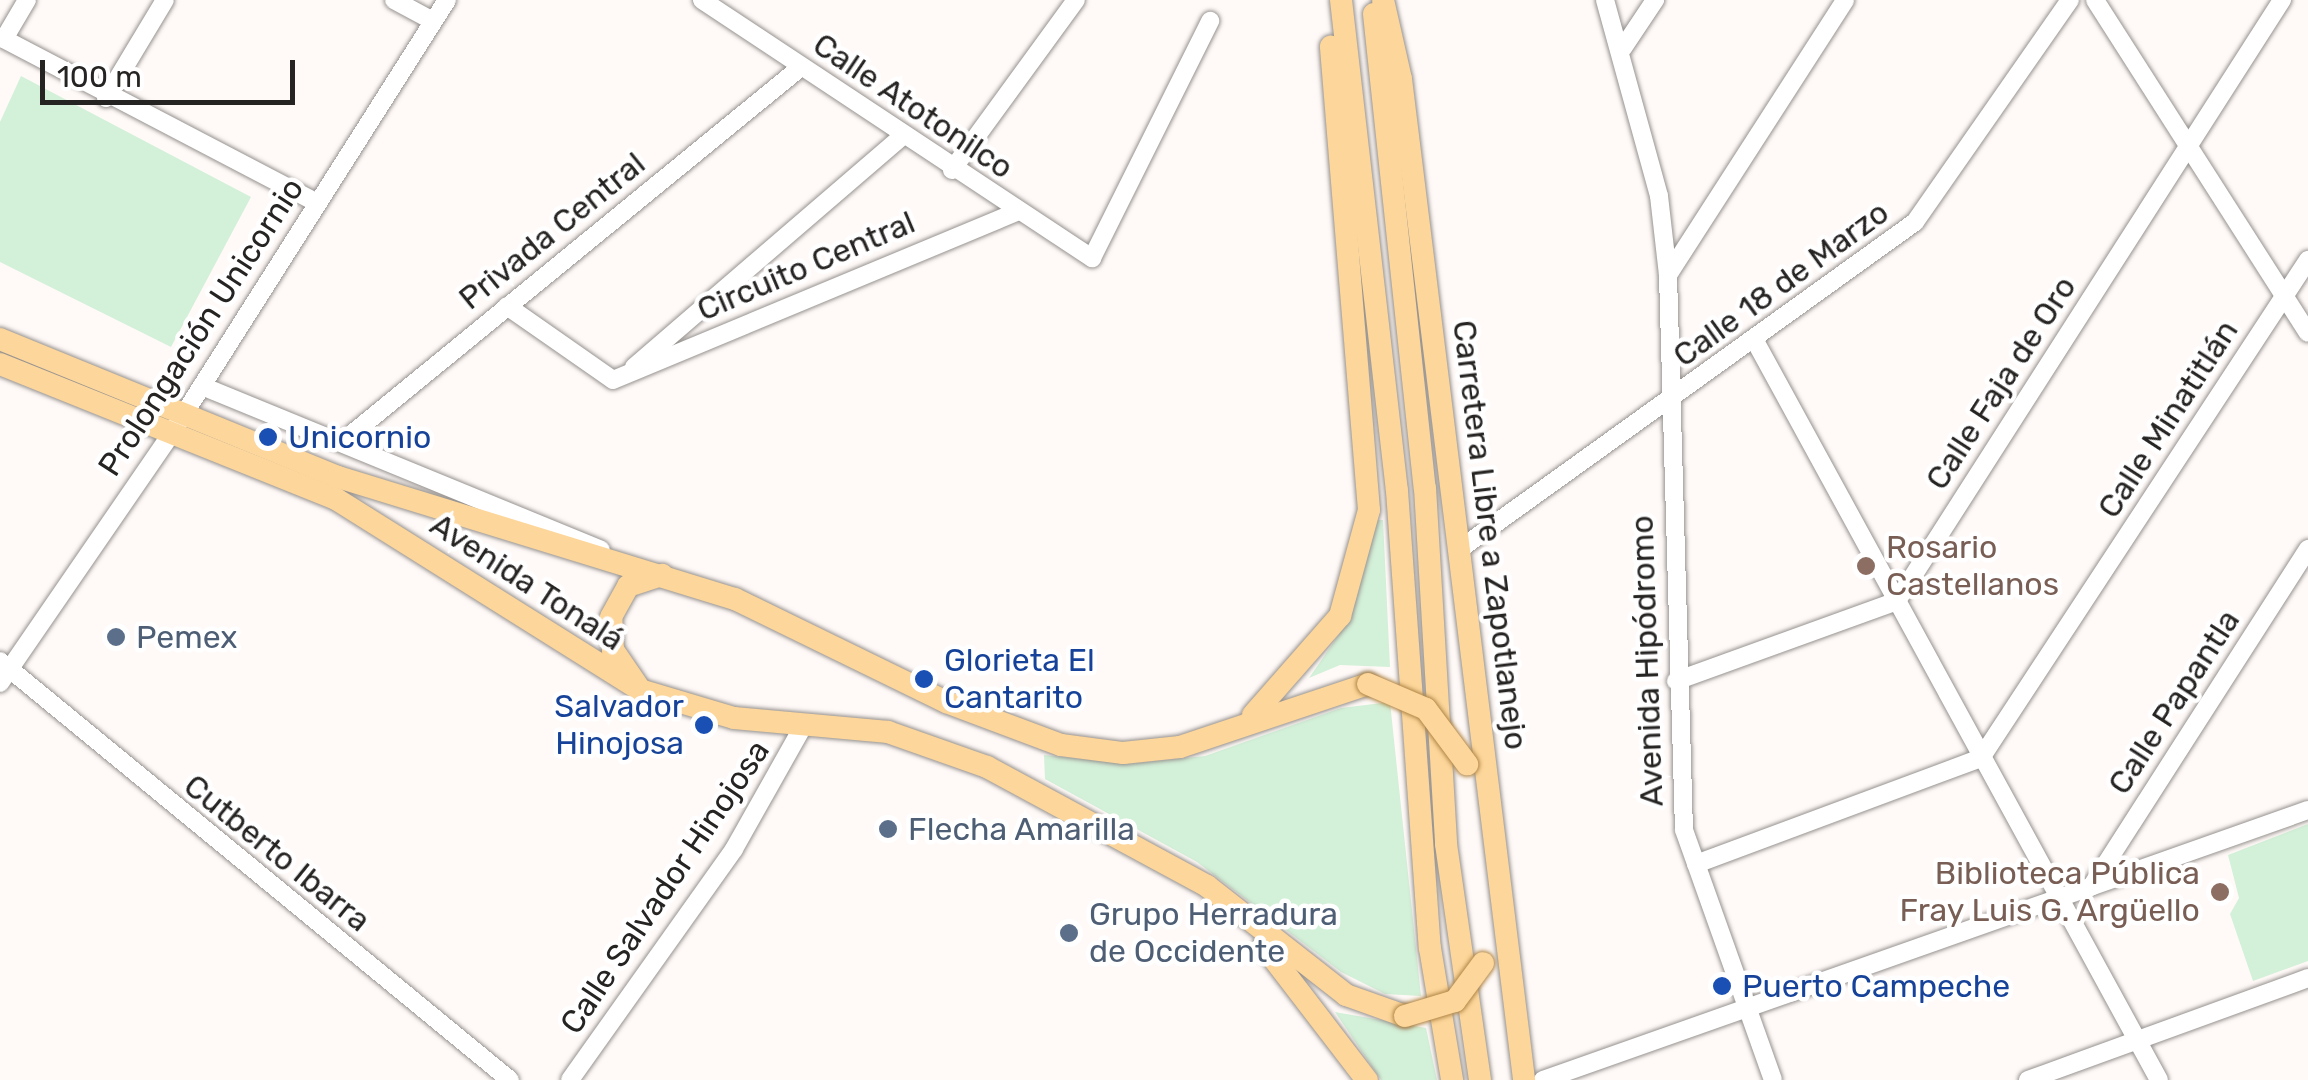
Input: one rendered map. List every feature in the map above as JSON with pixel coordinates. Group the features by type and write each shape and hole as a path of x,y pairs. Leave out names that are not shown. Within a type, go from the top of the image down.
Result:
{"main road":[{"path":"1230,732 1287,686 1340,616 1369,510 1327,0"},
{"path":"1341,0 1397,491 1430,948 1452,1080"},
{"name":"Carretera Libre a Zapotlanejo","path":"1372,0 1425,488 1446,844 1480,1080"},
{"name":"Carretera Libre a Zapotlanejo","path":"1384,0 1460,549 1501,924 1524,1080"},
{"name":"Avenida Tonalá","path":"0,339 363,514 574,656 640,690 734,718 888,732 987,767 1206,886 1240,916"},
{"name":"Avenida Tonalá","path":"0,364 338,477 662,574 1023,735 1123,753 1230,732 1368,684 1426,709 1490,803"},
{"path":"640,690 614,650 610,617 628,586 662,574"},
{"path":"1240,916 1346,995 1405,1016 1455,1001 1483,963 1501,924"},
{"path":"1240,916 1367,1080"}],"street":[{"path":"27,0 2,38 106,98 316,202"},
{"path":"106,98 166,0"},
{"path":"394,0 434,20"},
{"name":"Prolongación Unicornio","path":"2,672 178,424 447,0"},
{"name":"Calle Atotonilco","path":"702,0 952,170 1092,258 1210,21"},
{"path":"952,170 1076,0"},
{"name":"Avenida Hipódromo","path":"1605,0 1623,48 1668,275 1667,404 1679,793 1696,864 1773,1080"},
{"path":"1623,48 1654,0"},
{"path":"1668,275 1845,0"},
{"name":"Calle 18 de Marzo","path":"1460,549 1916,222 2070,0"},
{"path":"2095,0 2308,333"},
{"name":"Calle Faja de Oro","path":"1898,601 2282,0"},
{"name":"Privada Central","path":"342,442 800,67"},
{"name":"Circuito Central","path":"621,378 903,136"},
{"name":"Circuito Central","path":"621,378 1016,212"},
{"name":"Calle Minatitlán","path":"1981,758 2308,260"},
{"path":"507,306 596,376 621,378"},
{"path":"1754,339 2160,1080"},
{"path":"202,386 638,568"},
{"name":"Calle Papantla","path":"2091,887 2308,549"},
{"path":"1676,681 1898,601"},
{"name":"Cutberto Ibarra","path":"2,672 510,1080"},
{"name":"Calle Salvador Hinojosa","path":"570,1080 734,849 804,724"},
{"path":"1696,864 1981,758"},
{"path":"1543,1080 1752,1014 2308,810"},
{"path":"2028,1080 2308,978"}],"green space":[{"path":"21,76 251,197 171,347 0,262 0,122"},
{"path":"1375,520 1383,520 1390,667 1340,665 1309,678 1347,623"},
{"path":"1390,702 1421,996 1385,994 1341,972 1197,862 1045,779 1044,755 1127,764 1205,756 1341,708"},
{"path":"2308,824 2308,961 2253,981 2230,914 2239,898 2228,855"},
{"path":"1335,1012 1426,1028 1437,1080 1381,1080"}],"place":[{"name":"Unicornio","path":"268,437"},
{"name":"Rosario Castellanos","path":"1866,566"},
{"name":"Pemex","path":"116,637"},
{"name":"Glorieta El Cantarito","path":"924,679"},
{"name":"Salvador Hinojosa","path":"704,725"},
{"name":"Flecha Amarilla","path":"888,829"},
{"name":"Biblioteca Pública Fray Luis G. Argüello","path":"2220,892"},
{"name":"Grupo Herradura de Occidente","path":"1069,933"},
{"name":"Puerto Campeche","path":"1722,986"}]}
